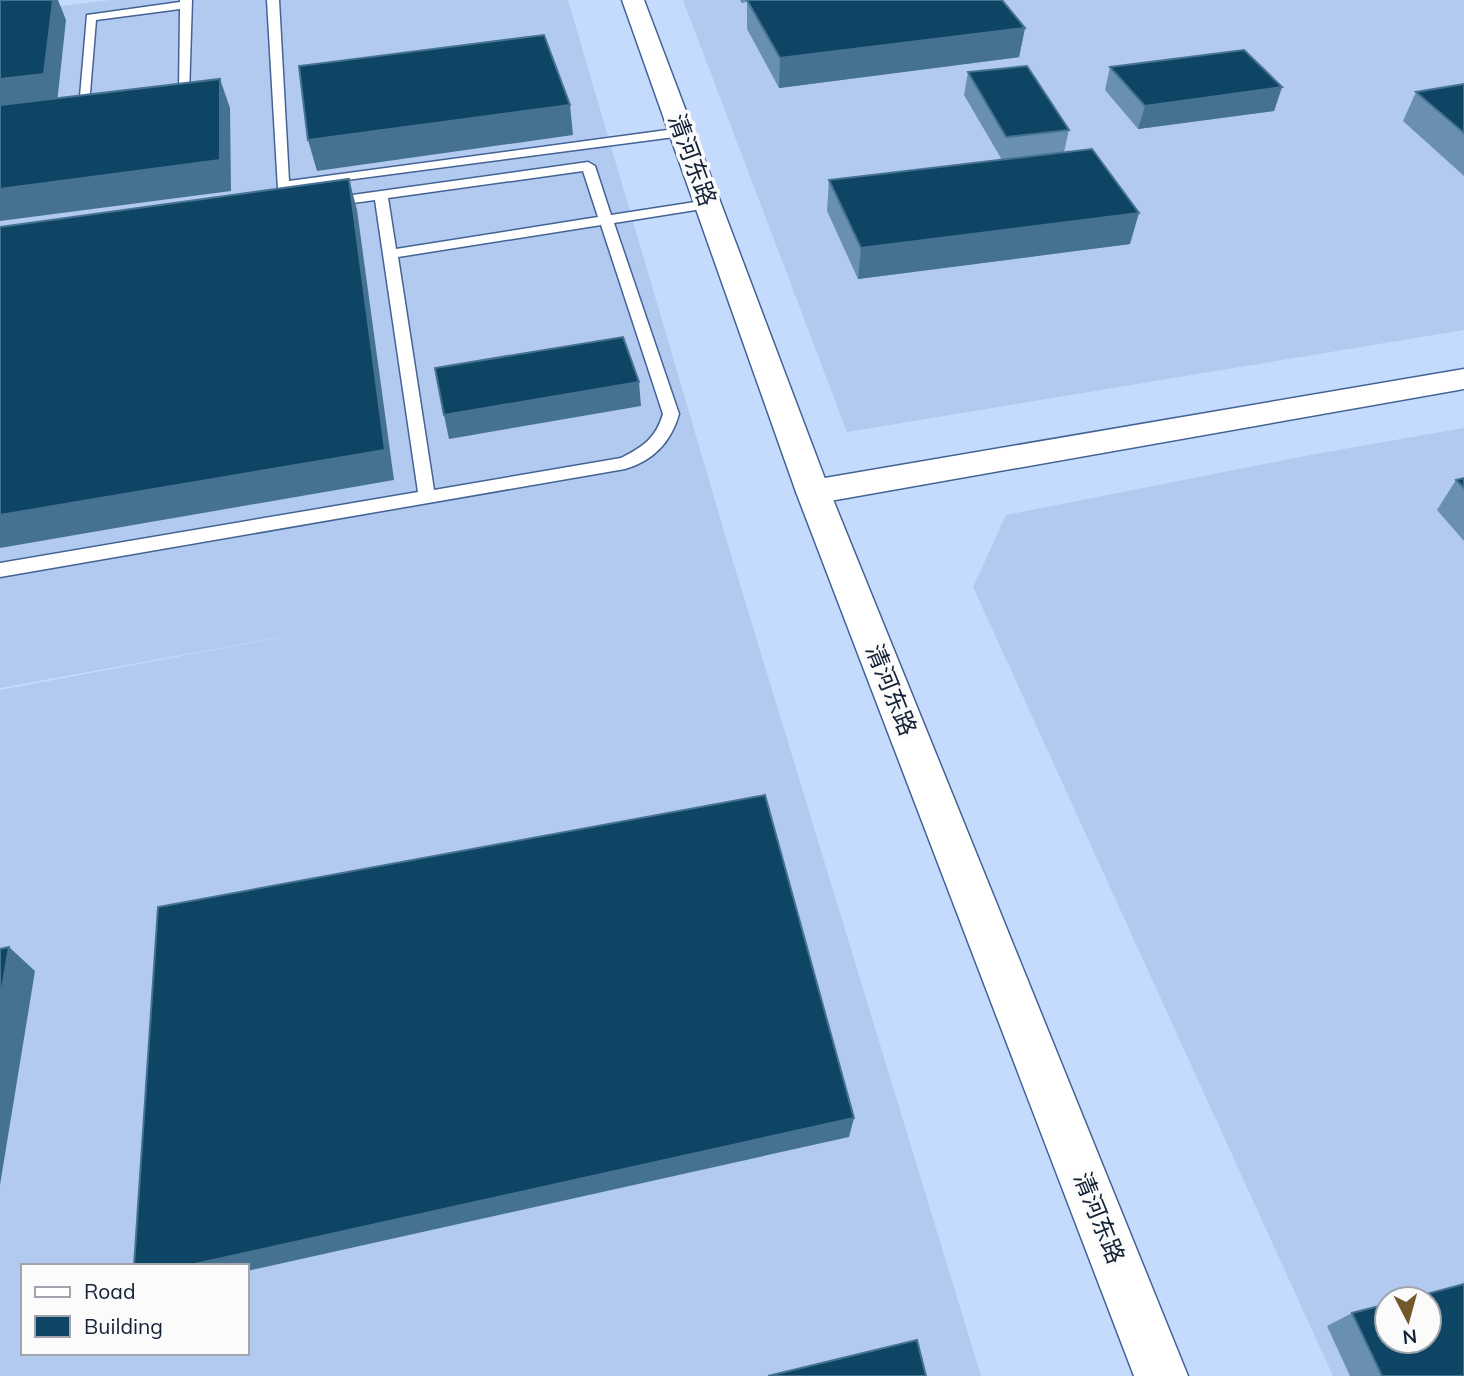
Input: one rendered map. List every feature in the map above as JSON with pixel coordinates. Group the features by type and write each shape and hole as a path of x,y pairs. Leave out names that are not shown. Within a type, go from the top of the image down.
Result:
{"street":[{"name":"清河东路","path":"634,0 813,492 1161,1376"},
{"path":"813,492 1464,379"}],"lane":[{"path":"273,0 283,186 682,132"},
{"path":"69,107 90,105 91,17 186,2 185,92"},
{"path":"0,570 625,463 654,448 667,433 671,414 588,166 313,204"},
{"path":"381,195 427,497"},
{"path":"390,254 708,204"}],"shaded area":[{"path":"111,0 568,0 731,555 981,1376 0,1376 0,690 330,628 0,688 0,13"},
{"path":"683,0 1464,0 1464,330 847,432"},
{"path":"1464,428 1464,1376 1333,1376 973,587 1006,515 1315,454"}],"building":[{"path":"0,0 53,0 44,74 0,79"},
{"path":"747,0 1002,0 1025,28 780,58"},
{"path":"544,35 570,105 308,140 299,66"},
{"path":"1244,50 1282,87 1145,106 1110,67"},
{"path":"1027,66 1069,130 1006,137 968,72"},
{"path":"220,79 220,160 0,189 0,105"},
{"path":"1464,84 1464,133 1416,92"},
{"path":"1092,149 1139,213 861,248 829,180"},
{"path":"349,179 385,450 0,515 0,227"},
{"path":"623,337 639,382 444,415 435,368"},
{"path":"1464,478 1464,488 1456,480"},
{"path":"765,795 854,1118 195,1264 134,1264 158,907"},
{"path":"9,947 0,1000 0,949"},
{"path":"1464,1284 1464,1376 1382,1376 1352,1313 1373,1308 1373,1355 1443,1355 1443,1290"},
{"path":"917,1340 926,1376 768,1376"}]}
